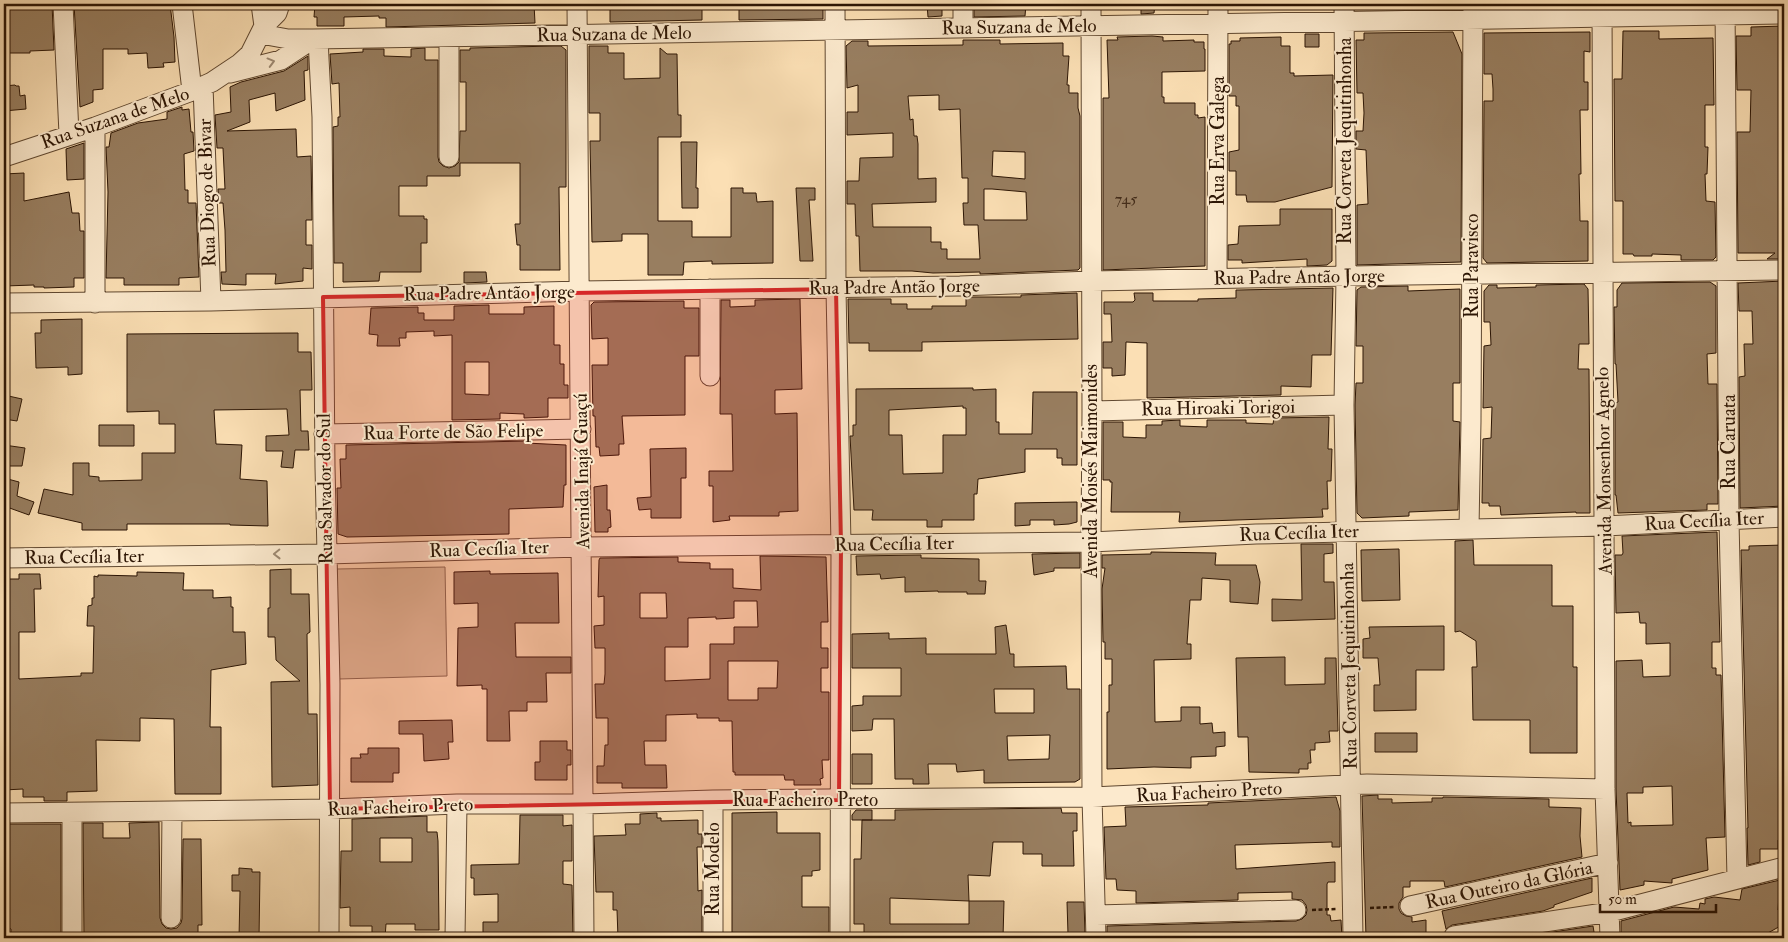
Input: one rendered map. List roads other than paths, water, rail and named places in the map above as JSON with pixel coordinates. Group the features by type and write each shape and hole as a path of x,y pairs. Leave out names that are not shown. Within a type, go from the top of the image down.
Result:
{"street":[{"path":"63,4 70,134"},
{"name":"Rua Diogo de Bivar","path":"182,4 198,88 211,301"},
{"path":"261,4 263,30"},
{"path":"263,30 277,13 280,4"},
{"name":"Avenida Inajá Guaçú","path":"578,4 584,938"},
{"path":"835,4 836,289 841,545 840,938"},
{"path":"963,4 963,28"},
{"name":"Avenida Moisés Maimonides","path":"1091,4 1092,410 1090,542 1092,797 1096,938"},
{"name":"Rua Erva Galega","path":"1217,279 1218,4"},
{"name":"Rua Suzana de Melo","path":"224,75 250,54 263,30 288,39 316,39 1218,24 1344,13 1725,9 1784,14"},
{"name":"Rua Caruata","path":"1725,9 1729,520 1737,879"},
{"name":"Avenida Monsenhor Agnelo","path":"1602,10 1605,789 1610,938"},
{"name":"Rua Paravisco","path":"1469,528 1473,12"},
{"name":"Rua Corveta Jequitinhonha","path":"1344,13 1346,277 1344,405 1352,938"},
{"path":"448,37 449,157"},
{"name":"Rua Suzana de Melo","path":"4,157 95,127 198,88 224,75 281,60 316,39"},
{"name":"Rua Salvador do Sul","path":"316,39 322,117 324,434 330,684 329,938"},
{"path":"94,303 95,127"},
{"name":"Rua Padre Antão Jorge","path":"4,303 211,301 580,291 836,289 1092,281 1784,270"},
{"path":"710,290 710,376"},
{"name":"Rua Hiroaki Torigoi","path":"1092,410 1344,405"},
{"name":"Rua Forte de São Felipe","path":"324,434 581,429"},
{"name":"Rua Cecília Iter","path":"4,558 326,554 582,547 1090,542 1346,531 1605,526 1784,517"},
{"name":"Rua Facheiro Preto","path":"4,813 330,809 457,804 584,804 713,800 1092,797 1351,785 1605,789"},
{"name":"Rua Modelo","path":"712,938 713,800"},
{"path":"455,938 457,804"},
{"path":"171,918 172,811"},
{"path":"72,812 72,938"},
{"name":"Rua Outeiro da Glória","path":"1410,906 1608,863"},
{"path":"1454,936 1610,912 1784,867"},
{"path":"1096,915 1296,910"}]}
